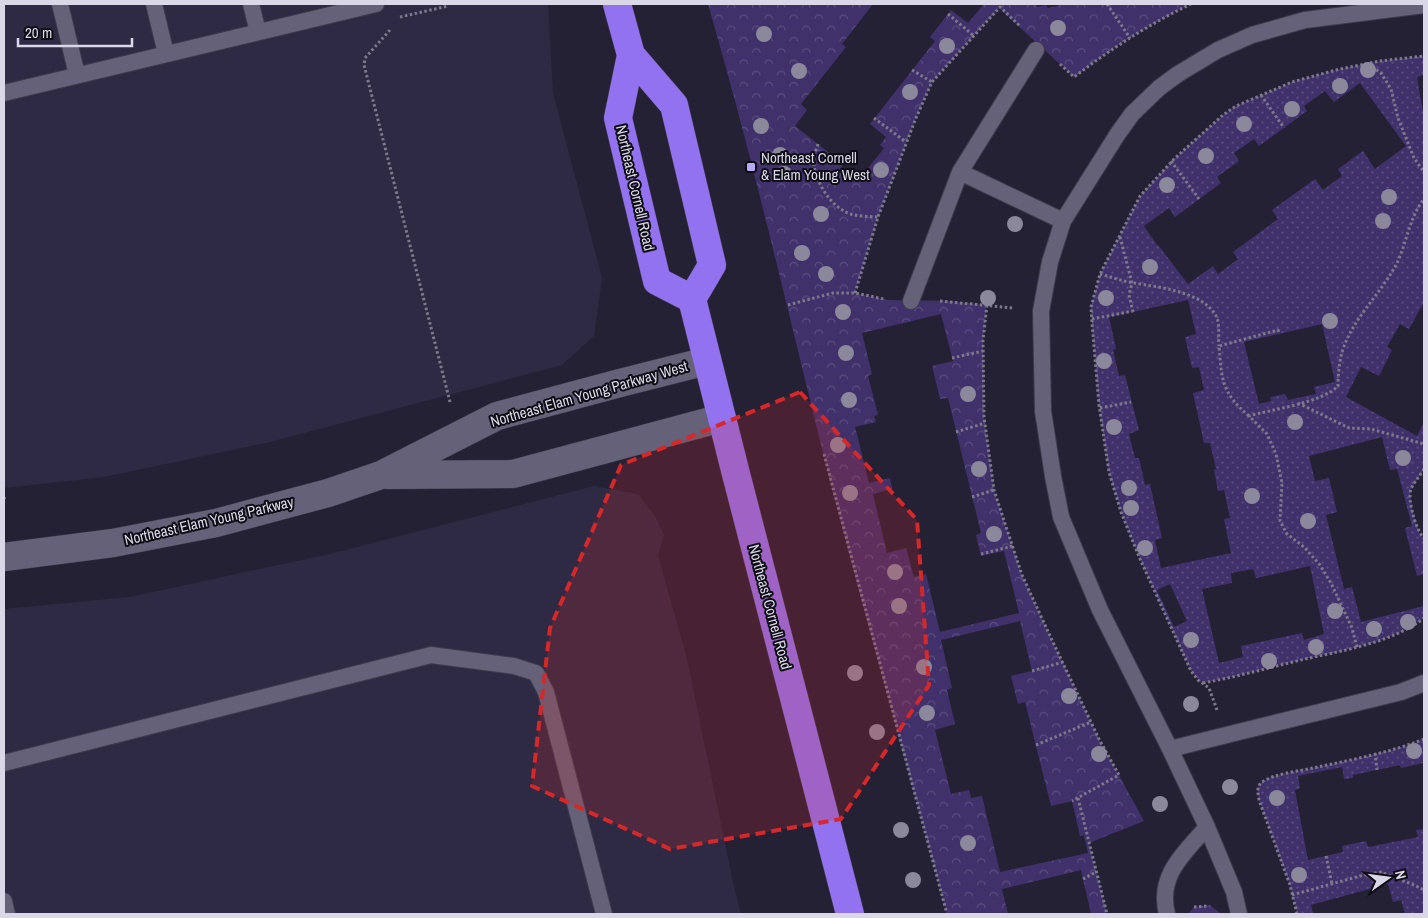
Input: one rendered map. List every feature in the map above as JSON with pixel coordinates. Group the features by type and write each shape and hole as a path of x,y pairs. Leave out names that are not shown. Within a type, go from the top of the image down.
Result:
{"highway":[{"name":"Northeast Cornell Road","path":"617,4 631,55 674,104 712,265 692,299 850,914"},
{"name":"Northeast Cornell Road","path":"631,55 618,118 657,281 692,299"}],"street":[{"name":"Northeast Elam Young Parkway West","path":"381,475 497,416 707,361"},
{"path":"381,475 513,474 722,418"},
{"name":"Northeast Elam Young Parkway","path":"4,557 113,543 216,523 328,492 381,475"}],"lane":[{"path":"60,4 77,75"},
{"path":"154,4 166,54"},
{"path":"252,4 258,32"},
{"path":"4,93 258,32 348,7 376,4"},
{"path":"1239,914 1234,892 1207,827 1100,610 1062,517 1044,411 1041,311 1050,262 1063,221 1132,114 1159,88 1178,74 1218,50 1252,35 1305,20 1424,5"},
{"path":"911,301 960,172 1036,50"},
{"path":"960,172 1063,221"},
{"path":"4,763 431,656 514,666 536,673 546,692 604,914"},
{"path":"1170,749 1401,692 1424,683"},
{"path":"1167,914 1165,907 1167,881 1174,863 1207,827"},
{"path":"4,901 7,914"}],"path":[{"path":"1107,4 1130,38"},
{"path":"1176,4 1179,10"},
{"path":"448,6 400,17 366,58 364,65 450,402"},
{"path":"948,14 974,36"},
{"path":"1424,56 1393,58 1336,70 1292,82 1236,106 1222,115 1172,161 1140,196 1100,274 1091,307 1100,408 1110,472 1121,512 1191,672 1198,680 1202,683 1217,680 1357,647 1416,625 1424,618"},
{"path":"1368,63 1381,73 1390,89 1398,118 1414,158 1424,172"},
{"path":"912,70 932,82"},
{"path":"1261,96 1284,128"},
{"path":"874,118 906,142"},
{"path":"818,144 814,156 818,181 830,199 844,212 860,216 878,217"},
{"path":"1172,161 1199,199"},
{"path":"1249,416 1318,399 1338,386 1341,354 1354,326 1383,287 1397,262 1418,208 1424,199"},
{"path":"1092,320 1133,311 1129,295 1132,283 1120,236"},
{"path":"1100,274 1132,283 1164,287 1184,293 1199,301 1213,312 1218,320 1221,377 1225,390 1240,408 1267,434 1276,454 1282,483 1280,521 1287,534 1304,547 1320,565 1331,583 1352,628 1357,647"},
{"path":"788,306 833,293 855,293"},
{"path":"987,305 983,351 985,423 994,490 1022,575 1091,722 1119,775 1072,801"},
{"path":"1219,346 1278,330 1280,333"},
{"path":"952,358 983,351"},
{"path":"1100,408 1131,402"},
{"path":"1298,403 1349,428 1370,429 1424,444"},
{"path":"956,432 985,423"},
{"path":"824,454 948,914"},
{"path":"1424,469 1410,491 1412,509 1419,533 1424,538"},
{"path":"972,497 994,490"},
{"path":"981,554 1014,546"},
{"path":"1032,671 1063,662"},
{"path":"1036,745 1091,722"},
{"path":"1297,914 1259,800 1257,790 1261,783 1273,777 1375,753 1424,739"},
{"path":"1375,753 1377,770"},
{"path":"1078,798 1107,914"},
{"path":"1326,856 1332,884"},
{"path":"1083,879 1096,872"},
{"path":"1292,895 1381,872 1414,884 1424,890"},
{"path":"1188,914 1194,907 1210,905 1214,909"}],"highlighted area":[{"path":"800,392 917,520 929,685 841,819 670,849 532,786 550,628 621,465"}],"shaded area":[{"path":"4,4 548,4 553,93 602,278 594,336 562,365 270,442 104,477 4,488"},
{"path":"594,486 638,494 655,516 664,535 658,555 687,659 741,914 4,914 4,609 130,597 334,553"}],"green space":[{"path":"708,4 873,4 842,44 846,47 801,104 807,110 795,126 843,164 841,168 858,181 884,148 880,145 886,137 870,124 935,41 930,37 951,10 968,23 984,4 1036,4 1037,7 1046,5 1048,8 1065,4 1191,4 1131,38 1074,77 999,8 932,82 878,217 855,293 888,300 950,301 987,305 983,340 984,417 994,490 1022,575 1099,739 1144,821 1089,843 1107,914 1091,914 1081,870 1002,889 1008,914 947,914 838,511 768,228","holes":["941,314 953,361 932,366 940,399 948,398 981,533 976,535 981,556 1004,551 1019,613 940,632 926,574 914,577 906,548 887,553 873,494 892,489 890,478 869,483 855,427 876,422 874,416 878,415 868,376 872,374 862,333","1020,621 1032,671 1011,676 1018,704 1025,702 1051,806 1072,801 1080,836 1084,835 1088,853 1000,872 982,796 971,798 969,790 951,794 935,730 955,724 947,690 952,688 941,640"]},
{"path":"1424,56 1424,75 1417,77 1424,118 1424,302 1409,329 1400,324 1387,347 1392,350 1379,376 1361,367 1346,397 1417,436 1424,422 1424,469 1410,491 1412,509 1419,533 1424,538 1424,574 1417,576 1405,528 1412,526 1397,469 1390,470 1382,437 1309,456 1315,481 1329,478 1337,512 1326,515 1344,589 1352,587 1361,622 1424,606 1424,618 1397,634 1365,645 1202,683 1191,671 1140,559 1121,512 1109,472 1099,405 1091,307 1100,274 1140,196 1175,158 1223,115 1236,106 1292,82 1380,61","holes":["1360,83 1406,146 1375,169 1363,151 1338,169 1342,176 1323,190 1315,179 1272,210 1278,219 1233,252 1238,259 1218,274 1213,266 1188,284 1144,226 1169,208 1175,217 1221,183 1217,177 1239,161 1234,153 1254,139 1259,146 1307,111 1304,106 1325,91 1334,102","1188,300 1196,334 1185,337 1192,368 1199,367 1204,390 1193,393 1204,443 1210,443 1216,469 1214,470 1218,491 1224,490 1230,518 1224,519 1231,553 1161,568 1155,540 1162,538 1150,484 1145,485 1139,458 1135,458 1129,434 1139,430 1125,375 1119,376 1113,350 1116,349 1109,317","1322,324 1335,382 1314,387 1316,394 1288,400 1285,394 1270,397 1271,401 1259,404 1244,342","1310,566 1324,634 1304,640 1302,633 1241,646 1243,657 1219,663 1202,589 1232,583 1231,573 1253,569 1256,578","1170,584 1187,621 1174,627 1157,590"]},
{"path":"1424,739 1423,763 1401,768 1400,765 1353,775 1353,778 1344,779 1342,767 1298,776 1300,788 1295,790 1308,860 1343,852 1342,846 1366,841 1368,847 1418,837 1416,830 1424,829 1424,914 1405,914 1401,900 1393,902 1388,884 1311,905 1313,914 1297,914 1290,885 1259,800 1258,790 1260,784 1267,779 1279,775 1369,756"},
{"path":"1210,905 1221,914 1188,914 1194,907"}],"place":[{"name":"Northeast Cornell & Elam Young West","path":"751,167"}]}
